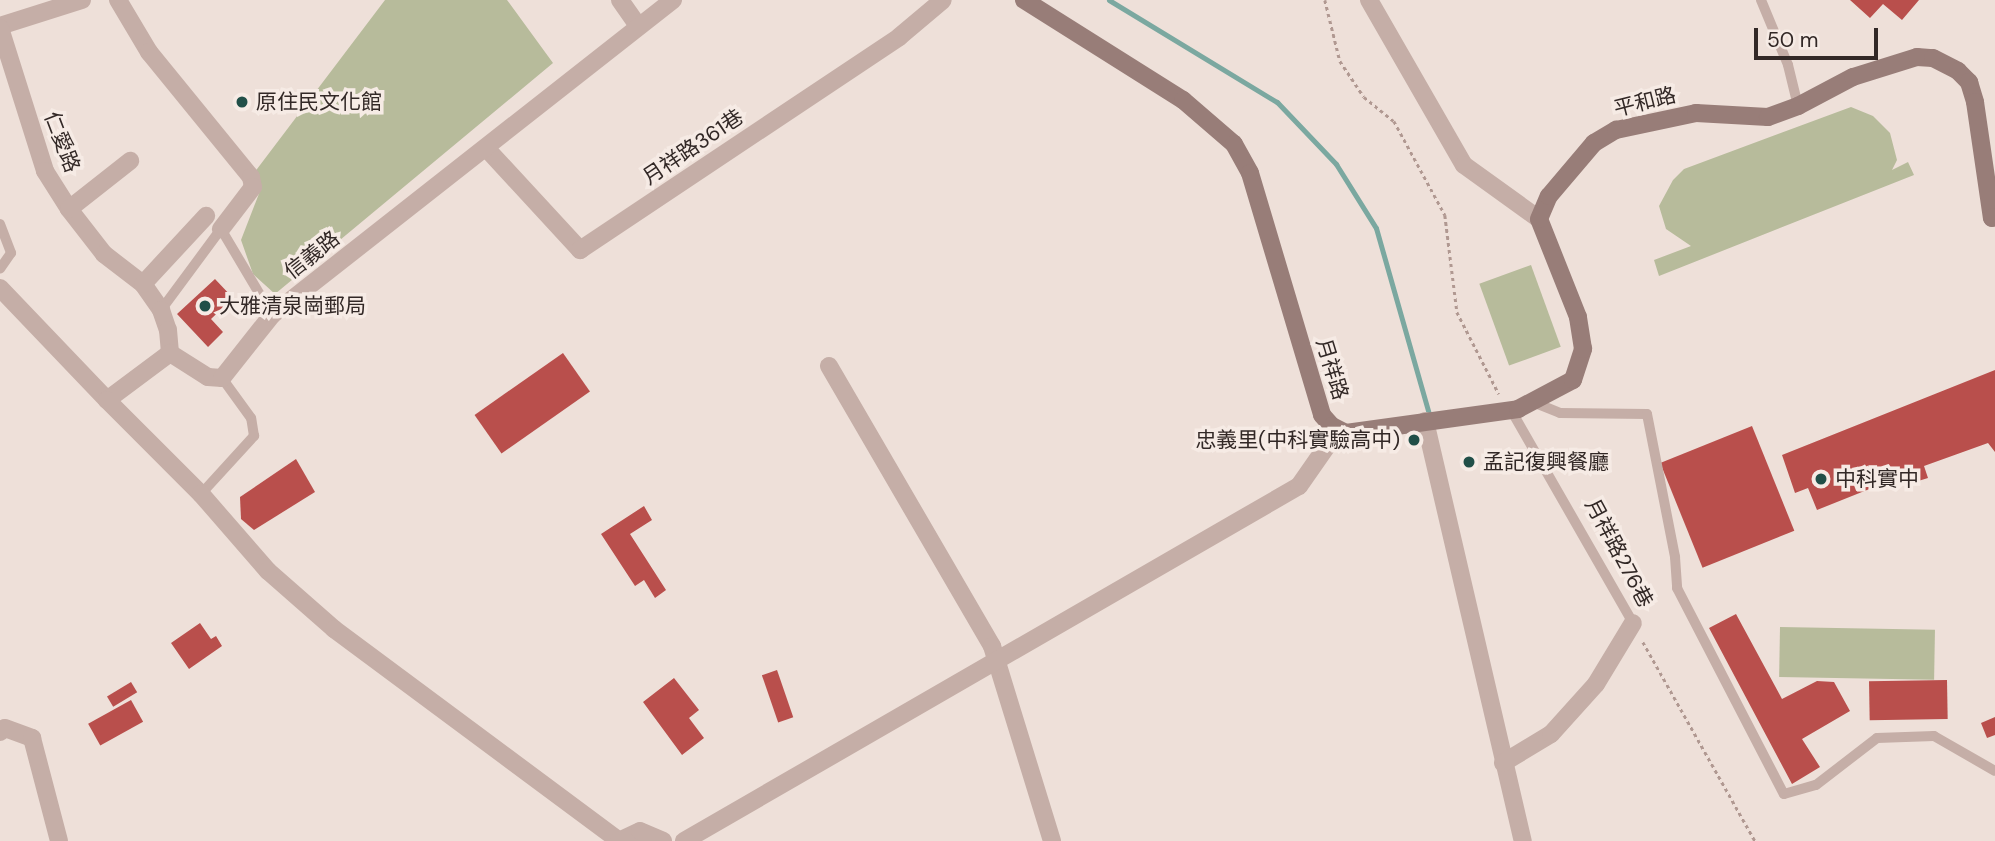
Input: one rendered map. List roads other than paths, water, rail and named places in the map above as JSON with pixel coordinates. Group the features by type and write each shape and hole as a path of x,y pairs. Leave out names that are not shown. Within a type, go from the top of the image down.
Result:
{"street":[{"name":"仁愛路","path":"82,0 0,27 45,171 69,209 104,254 143,284 161,310 170,353"},
{"path":"118,0 149,52 251,177 253,187 221,229"},
{"path":"620,0 638,26"},
{"name":"信義路","path":"222,378 272,315 673,0"},
{"name":"月祥路361巷","path":"486,148 580,250 899,37 943,0"},
{"name":"月祥路","path":"1024,0 1183,100 1234,144 1250,173 1322,415 1338,430 1353,434 1430,421"},
{"path":"1369,0 1464,165 1539,219 1578,317 1583,349 1573,380 1533,402 1511,410 1430,421 1523,841"},
{"name":"平和路","path":"1539,219 1549,196 1594,143 1616,130 1696,113 1768,117 1798,106 1853,77 1917,57 1945,62 1969,82 1975,102 1992,218 1995,216"},
{"path":"69,209 130,161"},
{"path":"143,284 206,216"},
{"path":"0,288 201,494 268,572 334,629 619,841 640,831 663,841"},
{"path":"107,400 170,353 208,377 222,378"},
{"path":"829,366 992,646 1052,841"},
{"path":"684,841 1299,486 1338,430"},
{"name":"月祥路276巷","path":"1507,760 1551,734 1596,684 1633,623"},
{"path":"0,732 5,728 32,738 59,841"}],"lane":[{"path":"1761,0 1788,65 1798,106"},
{"path":"0,224 11,253 0,269"},
{"path":"161,310 221,229 272,315"},
{"path":"201,494 254,436 251,418 222,378"},
{"path":"1533,402 1560,413 1647,414 1675,557 1676,588 1784,793 1816,785 1877,738 1934,736 1995,771"},
{"name":"月祥路276巷","path":"1511,410 1633,623"}],"waterway":[{"path":"1109,0 1277,102 1336,164 1376,228 1430,418"}],"place":[{"name":"原住民文化館","path":"242,102"},
{"name":"大雅清泉崗郵局","path":"205,306"},
{"name":"忠義里(中科實驗高中)","path":"1414,440"},
{"name":"孟記復興餐廳","path":"1469,462"},
{"name":"中科實中","path":"1821,479"}]}
